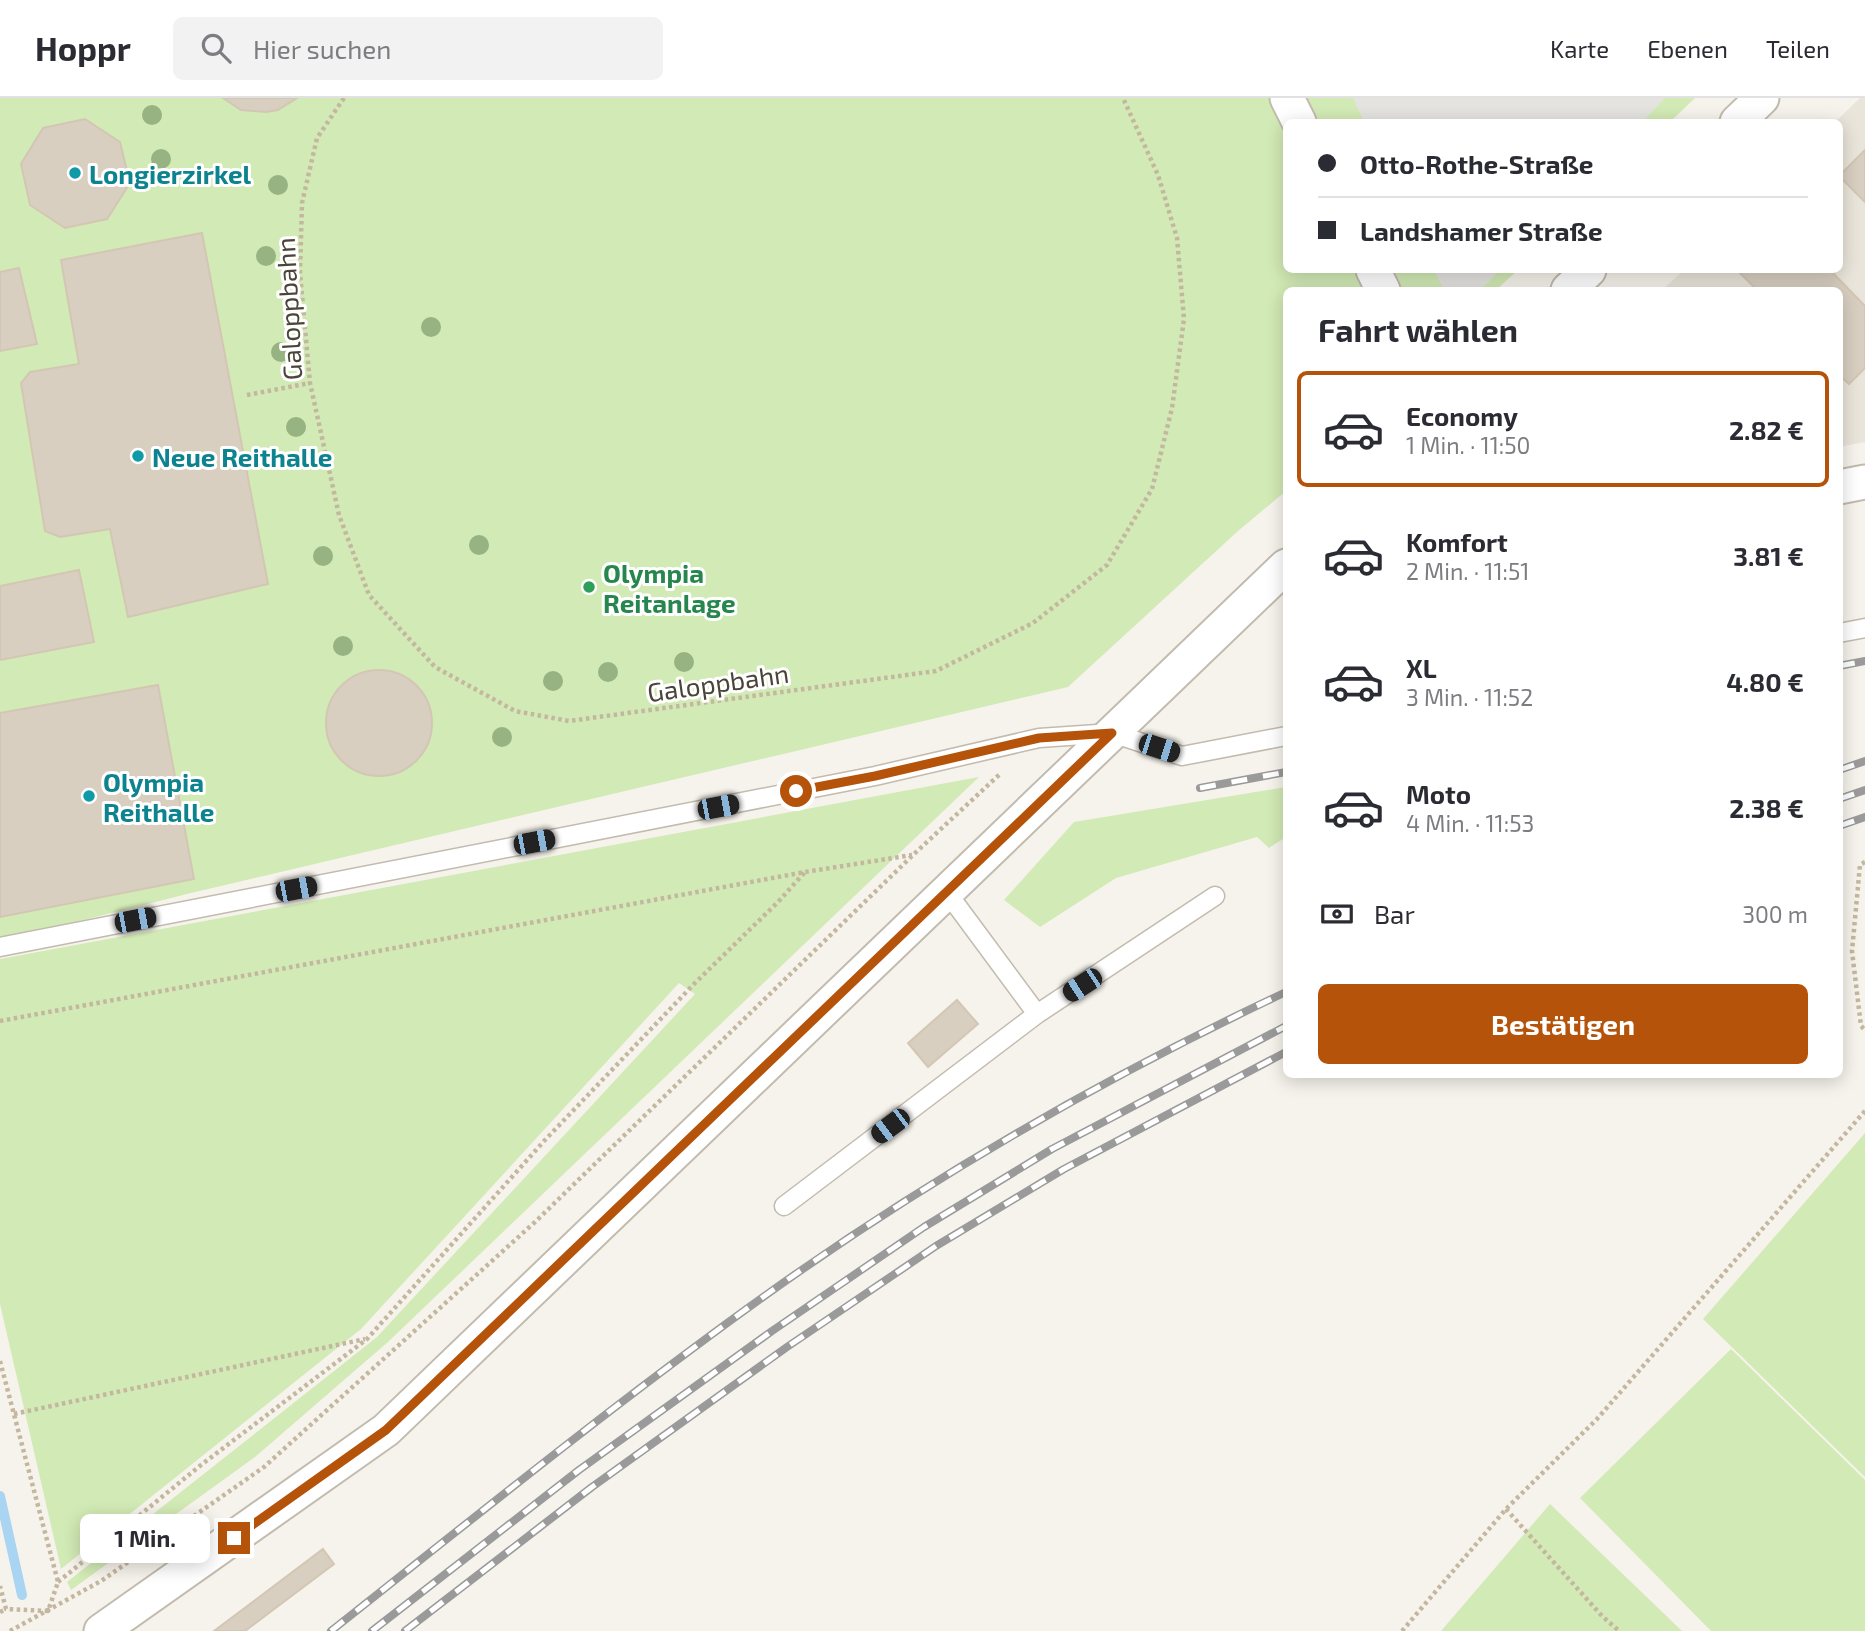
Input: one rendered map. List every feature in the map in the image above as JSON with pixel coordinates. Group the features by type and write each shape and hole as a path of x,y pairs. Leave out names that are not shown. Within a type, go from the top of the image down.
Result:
{"street":[{"path":"1287,98 1298,119"},
{"path":"1740,119 1762,98"},
{"path":"1571,287 1586,273"},
{"path":"1843,486 1865,482"},
{"path":"101,1631 386,1430 1283,569"}],"lane":[{"path":"1843,632 1865,628"},
{"path":"0,947 875,776 1039,738 1112,733 1182,755 1283,737"},
{"path":"946,891 1037,1014"},
{"path":"784,1206 1037,1014 1215,896"}],"path":[{"name":"Galoppbahn","path":"344,98 317,138 302,203 300,273 310,383 339,515 369,595 435,667 515,711 569,721 936,671 1033,623 1107,565 1152,489 1172,408 1184,319 1177,238 1158,174 1123,98"},
{"path":"247,395 310,383"},
{"path":"10,1631 101,1581 264,1467 535,1222 914,855 1039,738"},
{"path":"0,1021 805,872 914,855"},
{"path":"1865,862 1860,864 1852,951 1861,1026 1865,1030"},
{"path":"48,1611 58,1582 201,1465 367,1339 545,1140 805,872"},
{"path":"1402,1631 1506,1509 1597,1419 1865,1111"},
{"path":"14,1414 367,1339"},
{"path":"0,1361 58,1582"},
{"path":"1506,1509 1602,1616 1619,1631"},
{"path":"0,1586 6,1609"},
{"path":"0,1612 6,1609 48,1611"}],"shaded area":[{"path":"1353,98 1664,99 1645,119 1363,119"},
{"path":"1860,98 1865,98 1865,442 1843,446 1843,287 1665,287 1681,273 1843,273 1843,119 1838,119"},
{"path":"1436,273 1497,273 1483,287 1442,287"}],"green space":[{"name":"Olympia Reitanlage","path":"0,98 1695,98 1673,119 1283,119 1283,273 1515,273 1499,287 1283,287 1283,494 1238,531 1068,687 191,893 0,941"},
{"path":"979,777 388,1342 255,1457 71,1590 67,1582 377,1337 695,994 679,983 361,1329 61,1569 0,1304 0,959"},
{"path":"1283,787 1283,839 1269,848 1257,837 1116,878 1040,927 1004,900 1074,822"},
{"path":"1865,1133 1865,1477 1703,1319"},
{"path":"1731,1349 1865,1480 1865,1631 1711,1631 1580,1498"},
{"path":"1550,1504 1682,1631 1441,1631"}],"building":[{"path":"223,98 297,98 278,110 266,112 241,110"},
{"name":"Longierzirkel","path":"85,119 120,142 130,183 107,219 65,228 30,205 21,164 43,128"},
{"path":"1865,150 1865,202 1843,180 1843,172"},
{"name":"Neue Reithalle","path":"202,233 268,584 128,617 110,529 60,537 45,531 21,383 30,372 79,364 61,260"},
{"path":"19,268 37,344 0,351 0,272"},
{"path":"1740,273 1833,273 1865,306 1865,368 1849,384 1843,379 1843,287 1754,287"},
{"path":"79,570 94,642 0,660 0,586"},
{"path":"379,670 399,674 416,686 428,703 432,723 428,743 416,760 399,772 379,776 359,772 342,760 330,743 326,723 330,703 342,686 359,674"},
{"name":"Olympia Reithalle","path":"158,685 194,879 0,917 0,713"},
{"path":"957,1000 978,1024 928,1067 908,1043"},
{"path":"323,1549 334,1564 245,1631 214,1631"}],"waterway":[{"path":"0,1496 22,1595"}],"railway":[{"path":"1843,665 1865,661"},
{"path":"1843,769 1865,761"},
{"path":"1200,788 1283,773"},
{"path":"1843,798 1865,790"},
{"path":"1843,825 1865,817"},
{"path":"331,1631 645,1384 752,1305 879,1218 945,1176 1080,1098 1283,993"},
{"path":"372,1631 579,1470 772,1331 924,1227 1052,1149 1283,1028"},
{"path":"405,1631 592,1487 787,1347 936,1246 1064,1169 1283,1054"}],"place":[{"name":"Longierzirkel","path":"75,173"},
{"name":"Neue Reithalle","path":"138,456"},
{"name":"Olympia Reitanlage","path":"589,587"},
{"name":"Olympia Reithalle","path":"89,796"}],"route":[{"path":"234,1538 386,1430 1112,733 1039,738 875,776 796,791"}]}
